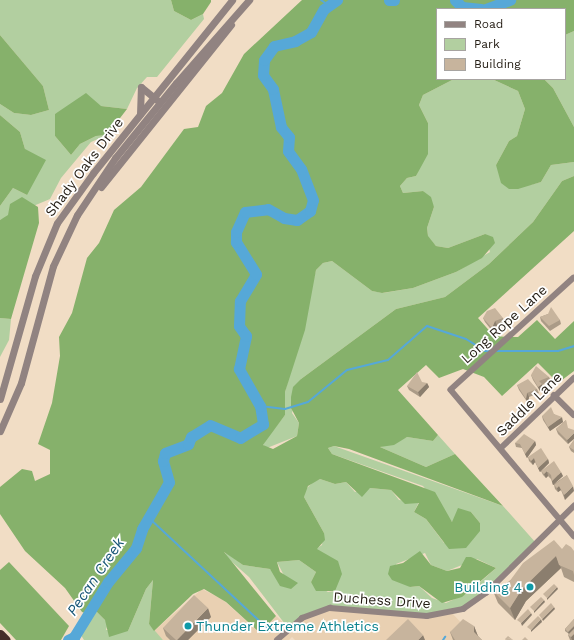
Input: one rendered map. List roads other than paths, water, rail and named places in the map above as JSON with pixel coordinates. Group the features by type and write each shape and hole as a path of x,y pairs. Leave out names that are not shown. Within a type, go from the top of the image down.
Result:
{"highway":[{"path":"0,634 6,640"}],"street":[{"name":"Shady Oaks Drive","path":"0,430 19,388 49,277 69,231 115,158 232,0"},
{"name":"Shady Oaks Drive","path":"69,231 249,0"},
{"name":"Shady Oaks Drive","path":"0,399 35,276 51,236 73,199 140,115 157,100 244,7"},
{"path":"140,115 141,87 157,100"},
{"name":"Long Rope Lane","path":"501,448 451,390 574,278"},
{"name":"Saddle Lane","path":"501,448 554,394 574,378"},
{"path":"554,394 574,415"},
{"path":"501,448 559,521 574,536"},
{"name":"Duchess Drive","path":"277,640 297,621 326,608 345,607 427,616 463,609 486,593 574,506"}],"waterway":[{"path":"321,0 328,5"},
{"name":"Pecan Creek","path":"68,640 74,637 108,582 136,548 142,529 169,482 163,461 165,453 188,444 191,437 210,425 240,438 263,424 260,406 239,369 246,336 239,326 240,301 256,274 236,242 236,232 245,212 268,209 284,218 297,220 310,211 313,200 301,169 288,151 289,137 281,127 273,89 263,75 264,60 274,46 295,41 311,32 324,9 337,0"},
{"name":"Pecan Creek","path":"389,0 394,0"},
{"name":"Pecan Creek","path":"455,0 462,7 472,8"},
{"name":"Pecan Creek","path":"489,8 510,0"},
{"path":"260,406 285,409 308,402 347,370 388,360 427,326 466,339 485,351 558,351 574,346"},
{"path":"149,518 268,629"}],"place":[{"name":"Building 4","path":"530,587"},
{"name":"Thunder Extreme Athletics","path":"188,626"}]}
